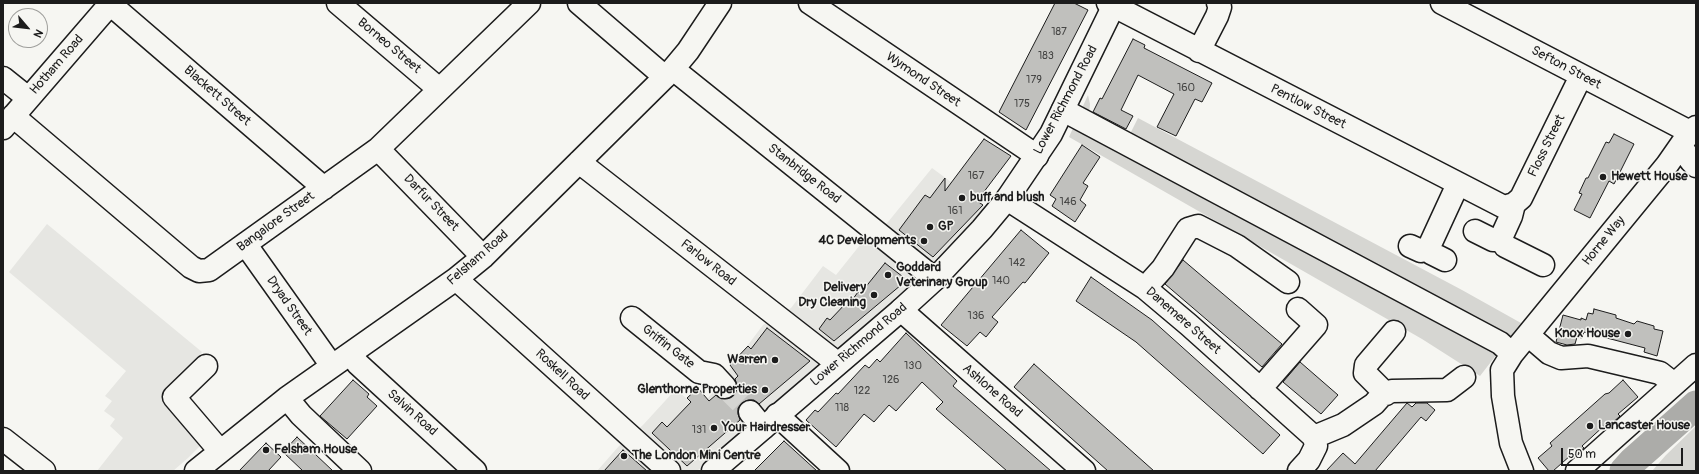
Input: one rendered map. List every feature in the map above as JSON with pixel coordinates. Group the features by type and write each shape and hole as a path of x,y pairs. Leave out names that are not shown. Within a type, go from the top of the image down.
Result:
{"street":[{"name":"Borneo Street","path":"338,3 439,89"},
{"name":"Bangalore Street","path":"8,122 191,267 199,271 209,270 246,245 378,149 529,3"},
{"name":"Stanbridge Road","path":"579,3 669,73 725,112 935,279"},
{"name":"Felsham Road","path":"196,471 287,398 456,279 483,257 669,73 688,51 720,3"},
{"name":"Wymond Street","path":"810,3 1037,156"},
{"path":"1200,51 1217,16 1220,7 1218,3"},
{"name":"Sefton Street","path":"1442,3 1689,135"},
{"name":"Hotham Road","path":"8,122 110,4"},
{"name":"Blackett Street","path":"110,4 324,188"},
{"name":"Lower Richmond Road","path":"713,471 763,418 837,364 935,279 976,236 1007,199 1037,156 1063,110 1112,4"},
{"name":"Pentlow Street","path":"1112,4 1458,184 1509,205"},
{"name":"Floss Street","path":"1501,238 1511,216 1509,205 1521,198 1581,76"},
{"path":"3,78 28,98"},
{"path":"1063,110 1500,344 1512,354"},
{"path":"1689,135 1691,161 1696,166"},
{"name":"Horne Way","path":"1522,471 1511,443 1503,396 1502,370 1512,354 1689,135"},
{"name":"Darfur Street","path":"378,149 483,257"},
{"name":"Farlow Road","path":"579,162 837,364"},
{"path":"1428,252 1458,184"},
{"name":"Danemere Street","path":"1007,199 1145,288 1189,325 1314,437"},
{"path":"1145,288 1163,268 1188,229 1198,226 1237,246 1288,282"},
{"path":"1475,232 1493,240 1501,238 1505,246 1543,265"},
{"name":"Dryad Street","path":"246,245 332,366"},
{"name":"Roskell Road","path":"456,279 669,471"},
{"path":"1260,389 1316,325 1298,309"},
{"name":"Ashlone Road","path":"900,310 1084,471"},
{"name":"Griffin Gate","path":"632,318 699,372 714,375 726,387"},
{"path":"1386,394 1365,373 1366,364 1394,332"},
{"path":"1528,335 1549,353 1560,358 1588,356 1655,371 1674,384"},
{"name":"Salvin Road","path":"350,354 356,362 475,471"},
{"path":"1577,471 1696,365"},
{"path":"206,366 174,397 220,451"},
{"path":"1299,471 1309,460 1316,446 1314,437 1344,425 1374,404 1382,395 1392,392 1447,390 1464,377"},
{"path":"287,398 301,415 360,471"},
{"path":"763,418 838,471"},
{"path":"3,439 44,471"}],"shaded area":[{"path":"1088,95 1090,104 1089,116 1129,136 1138,118 1462,290 1521,323 1480,376 1422,339 1069,137"},
{"path":"932,168 988,209 917,283 697,471 597,471 619,446 643,425 676,389 699,410 763,325 791,308 823,266 836,275 864,240 888,222"},
{"path":"47,224 202,352 166,396 204,442 173,471 97,471 123,438 110,426 115,419 104,411 112,401 105,396 126,371 9,272"},
{"path":"1696,426 1696,471 1652,471 1666,455"}],"building":[{"path":"1055,3 1074,3 1088,10 1026,130 999,112"},
{"path":"1133,39 1145,45 1144,48 1212,83 1202,102 1195,99 1176,136 1157,127 1174,94 1138,75 1121,110 1133,116 1126,129 1093,112 1100,98 1102,99"},
{"name":"Hewett House","path":"1614,134 1634,144 1614,184 1609,181 1590,218 1574,210 1582,194 1579,193 1586,178 1588,178 1606,142 1609,143"},
{"path":"984,139 1011,156 977,201 983,205 933,257 899,230 925,195 930,198 945,178 945,191"},
{"path":"1082,145 1100,157 1083,183 1088,186 1080,200 1086,205 1075,222 1052,206 1056,199 1050,195"},
{"path":"1021,230 1049,253 1025,283 1023,282 992,317 998,322 986,337 980,332 967,346 941,325"},
{"path":"1183,260 1282,344 1262,367 1165,284"},
{"path":"885,263 907,280 834,341 819,329 827,318 830,320 848,301 850,303 858,292 860,294"},
{"path":"1091,277 1152,320 1280,435 1263,454 1136,342 1076,301"},
{"name":"Knox House","path":"1594,309 1616,315 1616,318 1634,324 1637,321 1654,326 1654,329 1663,331 1657,356 1644,352 1645,348 1584,332 1582,338 1577,337 1575,344 1567,345 1556,342 1563,315 1586,320 1588,313 1593,314"},
{"path":"767,328 810,361 759,404 754,400 748,400 742,403 738,408 740,420 687,466 652,433 662,422 667,427 691,402 687,398 698,388 709,401 716,395 722,399 727,399 733,396 737,390 735,379 738,376 730,365 748,346 751,349"},
{"path":"906,333 957,381 953,386 1051,471 1007,471 936,409 943,402 922,382 896,411 889,405 874,422 864,414 836,447 806,420 815,410 818,412 836,393 838,394 865,365 869,368 877,359 880,362"},
{"path":"1300,362 1338,395 1321,414 1283,382"},
{"path":"1034,364 1154,471 1108,471 1014,387"},
{"path":"353,380 369,394 367,397 377,406 347,439 320,416"},
{"name":"Lancaster House","path":"1623,380 1638,397 1618,414 1620,416 1608,427 1606,424 1582,446 1584,448 1574,456 1571,455 1553,471 1549,471 1538,458 1552,446 1550,443"},
{"path":"1407,403 1412,407 1416,403 1427,403 1435,410 1426,421 1421,417 1375,471 1326,471 1343,453 1355,464"},
{"path":"297,437 333,471 303,471 283,452"},
{"path":"784,441 817,471 754,471"},
{"name":"Felsham House","path":"266,443 281,457 268,471 239,471"},
{"name":"The London Mini Centre","path":"623,450 647,471 604,471"}],"waterway":[{"path":"1624,471 1633,461 1696,405"}],"tunnel":[{"path":"725,387 750,412"}],"place":[{"name":"Hewett House","path":"1603,177"},
{"name":"buff and blush","path":"962,198"},
{"name":"GP","path":"930,227"},
{"name":"4C Developments","path":"924,241"},
{"name":"Goddard Veterinary Group","path":"888,275"},
{"name":"Delivery Dry Cleaning","path":"874,295"},
{"name":"Knox House","path":"1628,334"},
{"name":"Warren","path":"775,360"},
{"name":"Glenthorne Properties","path":"765,390"},
{"name":"Lancaster House","path":"1590,426"},
{"name":"Your Hairdresser","path":"714,428"},
{"name":"Felsham House","path":"266,450"},
{"name":"The London Mini Centre","path":"624,456"}]}
